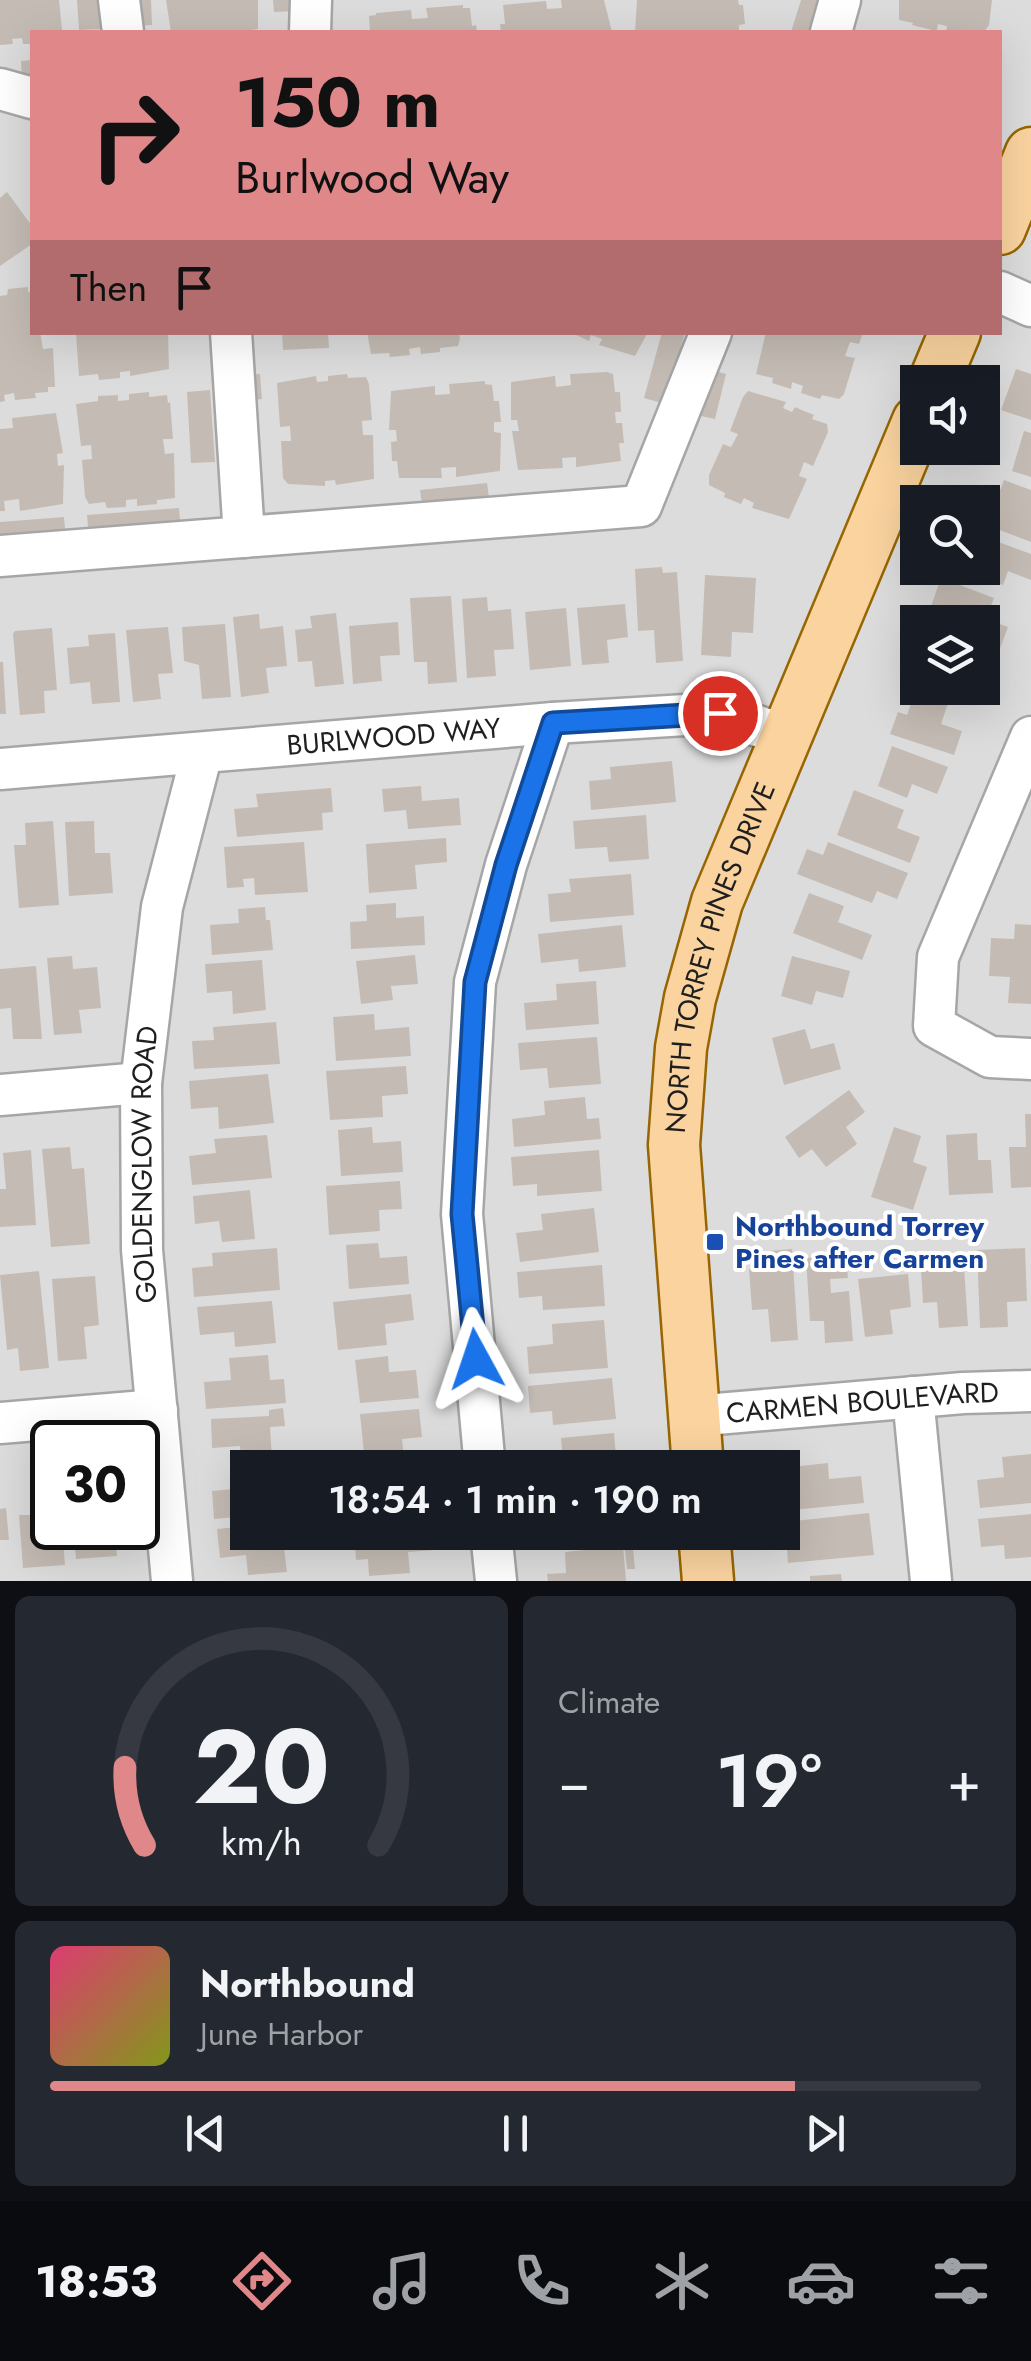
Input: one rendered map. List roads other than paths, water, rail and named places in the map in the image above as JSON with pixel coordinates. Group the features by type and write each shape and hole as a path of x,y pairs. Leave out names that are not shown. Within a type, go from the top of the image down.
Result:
{"main road":[{"path":"1002,224 1031,153"},
{"path":"941,365 954,335"},
{"name":"NORTH TORREY PINES DRIVE","path":"696,1450 676,1194 676,1096 690,998 717,902 900,463"},
{"path":"705,1550 708,1581"}],"street":[{"path":"119,0 123,30"},
{"path":"310,30 311,0"},
{"path":"831,30 840,0"},
{"path":"0,89 30,97"},
{"path":"1002,293 1031,306"},
{"path":"231,335 244,537"},
{"path":"0,556 641,506 710,335"},
{"name":"BURLWOOD WAY","path":"0,769 720,713 784,736"},
{"path":"483,1450 462,1214 475,982 506,865 553,723"},
{"path":"1031,736 938,956 934,1026 990,1057 1031,1059"},
{"name":"GOLDENGLOW ROAD","path":"172,1581 142,1250 141,1083 162,907 202,753"},
{"path":"0,1095 141,1083"},
{"name":"CARMEN BOULEVARD","path":"693,1416 913,1397 1031,1392"},
{"path":"913,1397 931,1581"},
{"path":"0,1422 157,1410"},
{"path":"493,1550 496,1581"}],"place":[{"name":"Northbound Torrey Pines after Carmen","path":"715,1242"}]}
